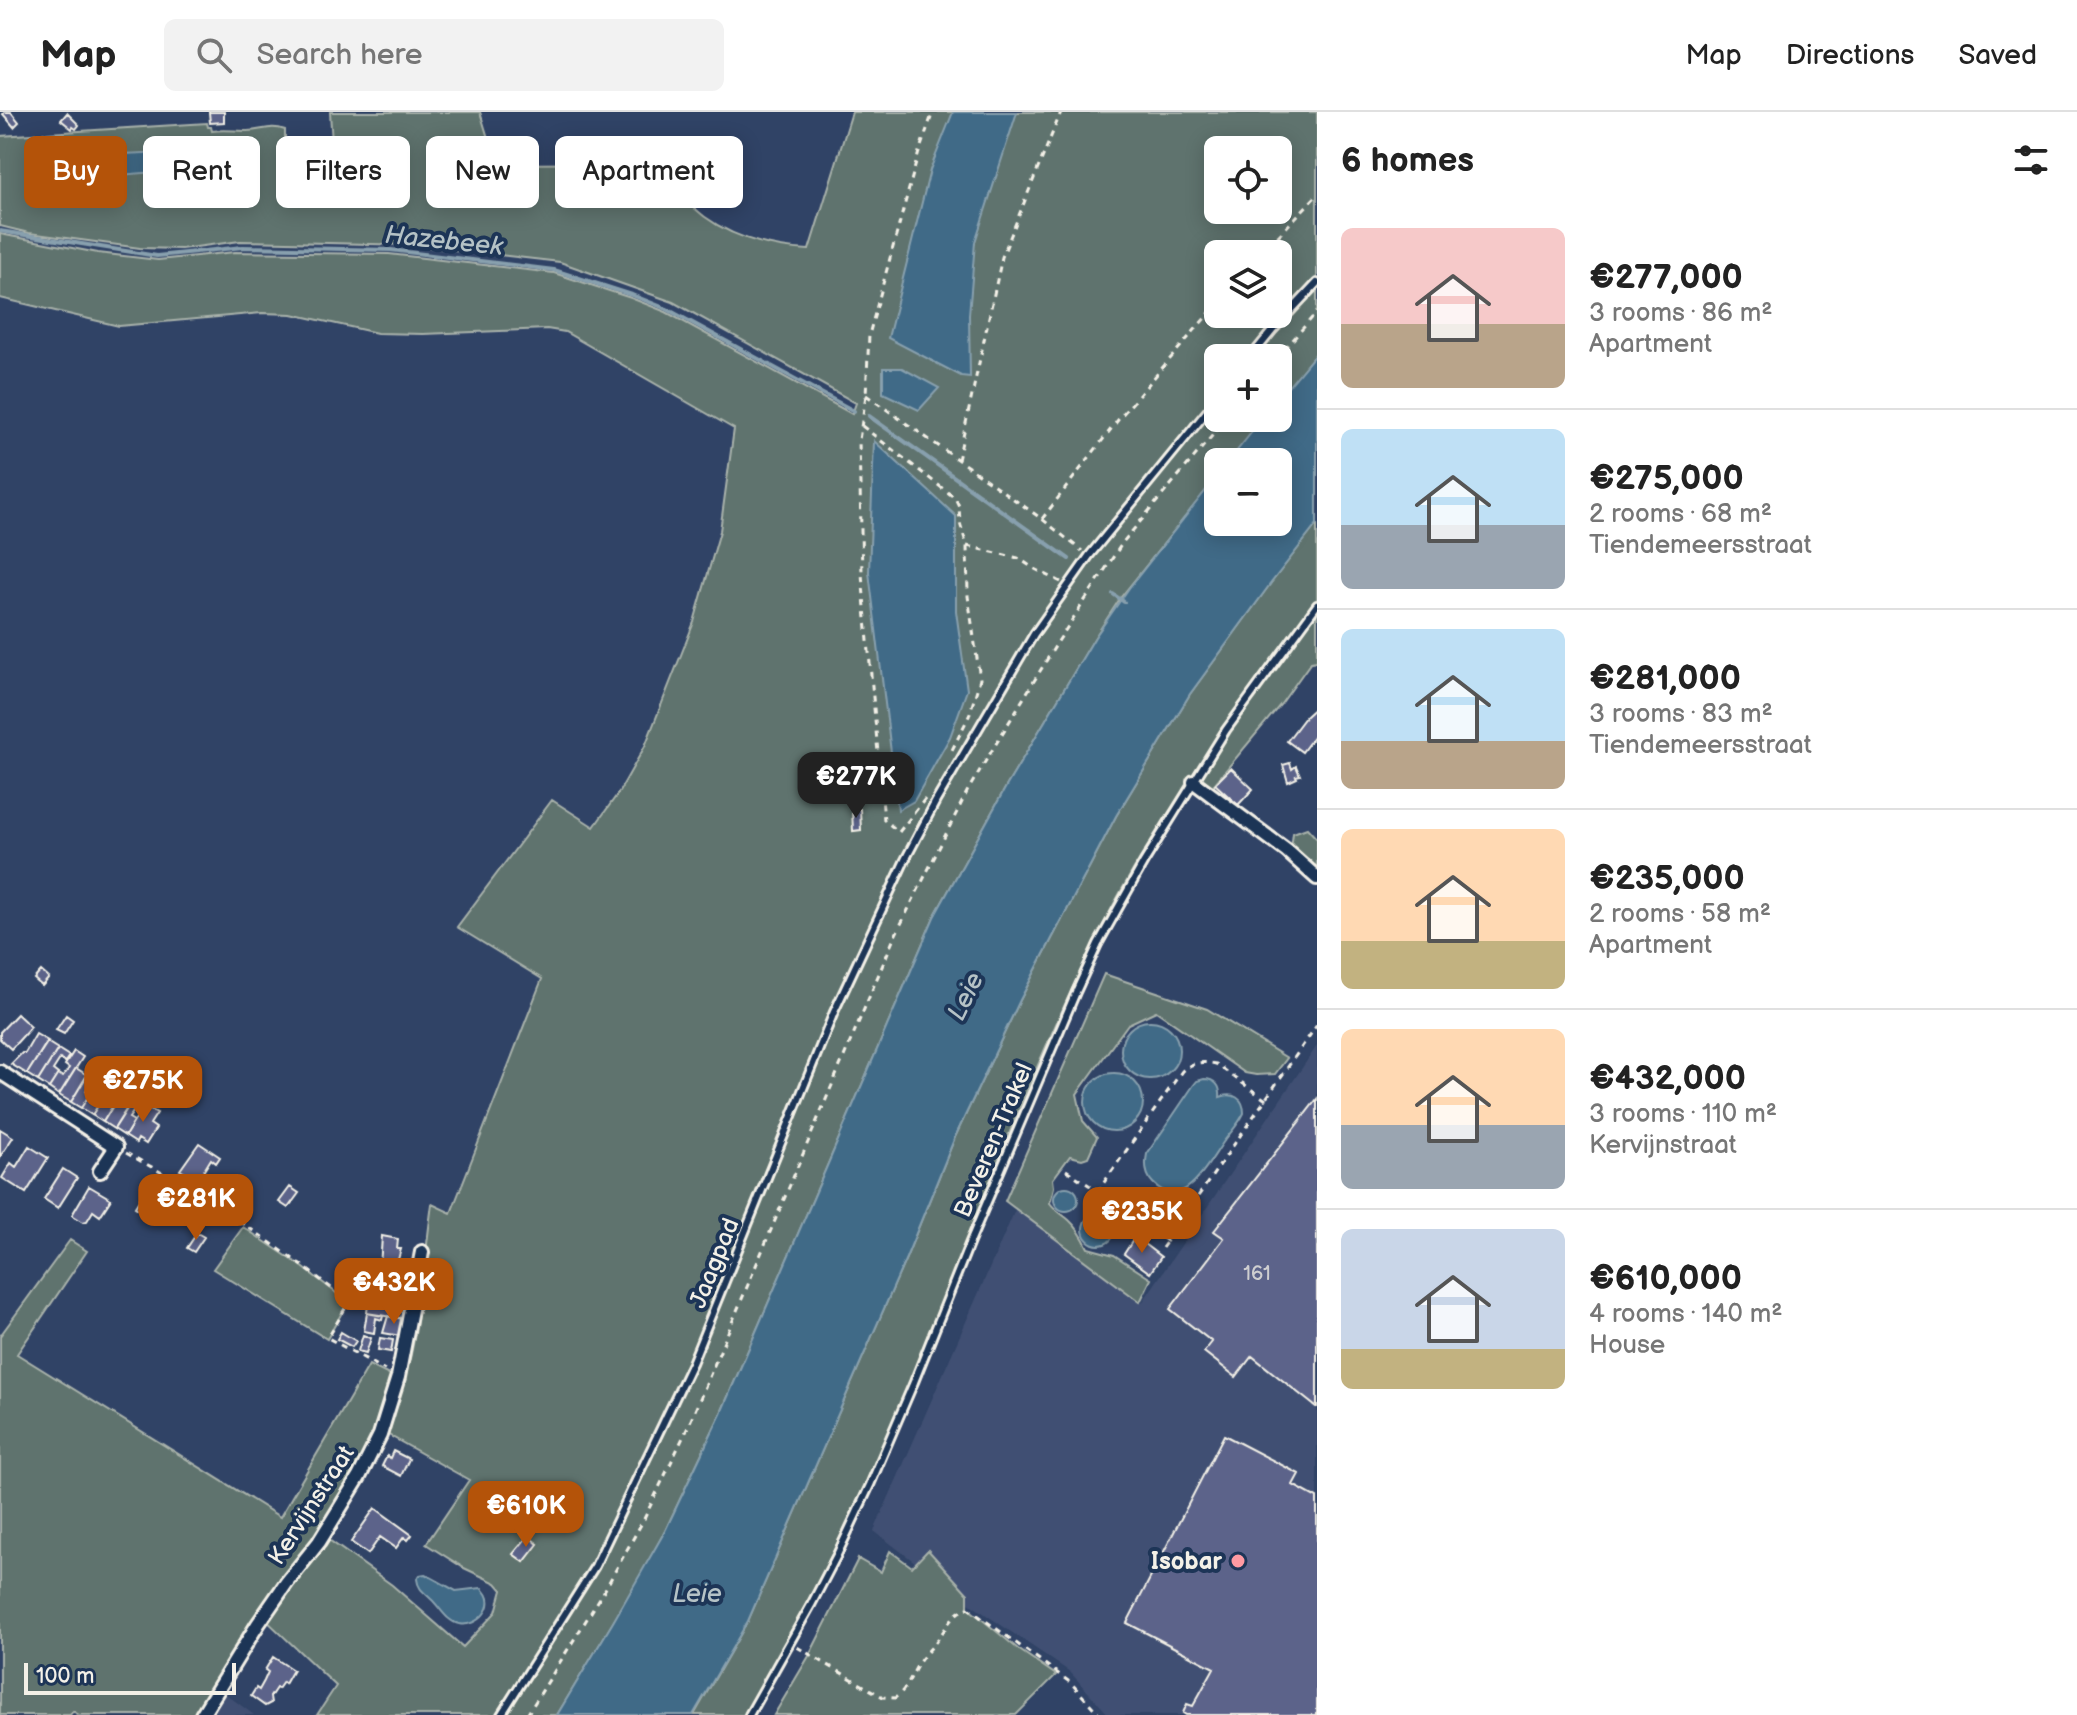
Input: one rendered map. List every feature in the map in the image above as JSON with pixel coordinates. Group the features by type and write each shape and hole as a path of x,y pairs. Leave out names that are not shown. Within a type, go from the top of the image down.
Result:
{"street":[{"path":"1194,782 1287,851 1317,878"},
{"path":"3,1080 116,1147 100,1171"},
{"name":"Kervijnstraat","path":"202,1715 258,1624 319,1542 359,1477 380,1435 398,1377 422,1252"}],"lane":[{"path":"1261,344 1317,283"},
{"name":"Jaagpad","path":"501,1715 595,1566 692,1363 834,1012 868,935 931,810 1019,659 1068,586 1204,415"},
{"name":"Beveren-Trakel","path":"749,1715 791,1643 870,1485 1076,992 1106,931 1144,862 1226,730 1317,605"}],"path":[{"path":"926,797 899,832 884,820 862,574 859,440 866,395 869,335 919,152 933,112"},
{"path":"958,460 1002,257 1061,112"},
{"path":"1274,240 1317,195"},
{"path":"1289,344 1317,312"},
{"path":"1042,519 1121,416 1204,319"},
{"path":"866,395 1042,519 1089,556"},
{"path":"862,426 955,498 959,506 967,546 968,596 980,679 969,716 949,758"},
{"path":"527,1715 603,1593 688,1427 894,938 968,790 1057,643 1123,542 1215,432"},
{"path":"967,546 1018,558 1068,586"},
{"path":"1162,1248 1317,1025"},
{"path":"1098,1191 1182,1071 1191,1065 1216,1064 1266,1100"},
{"path":"116,1147 167,1174 304,1265 349,1302 328,1338 398,1377"},
{"path":"1066,1170 1167,1241"},
{"path":"791,1643 883,1697 895,1698 904,1690 922,1658 951,1620 958,1612 968,1608 1071,1683 1100,1715"}],"shaded area":[{"path":"1317,1046 1317,1715 1109,1715 1070,1672 966,1601 874,1531 1016,1208 1142,1303"},
{"path":"223,1692 254,1715 207,1715"}],"green space":[{"path":"330,112 480,112 487,136 426,136 426,208 539,208 539,164 555,164 555,208 694,208 718,226 747,239 778,247 809,250 852,112 1317,112 1317,352 1292,383 1292,344 1204,344 1204,432 1254,432 1240,448 1204,448 1204,493 1121,597 1095,637 1007,785 934,917 721,1413 665,1531 557,1715 317,1715 336,1686 265,1619 326,1538 392,1585 463,1647 496,1612 502,1590 496,1583 464,1568 426,1544 469,1480 385,1433 411,1354 432,1204 451,1213 542,979 457,927 552,800 594,827 619,792 645,746 694,622 720,531 734,429 565,332 547,329 377,333 292,314 262,313 119,326 0,298 0,234 98,253 158,260 235,252 389,254 554,273 666,312 852,414 856,403 673,302 560,262 411,245 240,241 181,249 140,248 29,233 0,226 0,136 207,123 212,131 285,130 285,136 276,136 276,208 410,208 410,136 332,136"},
{"path":"1317,524 1317,661 1311,662 1281,704 1211,788 1188,781 1133,871 1065,1003 904,1395 813,1592 744,1715 694,1715 748,1621 906,1258 955,1137 1020,1000 1116,816 1190,694"},
{"path":"1307,828 1317,839 1317,872 1291,849 1293,833"},
{"path":"1104,974 1207,1009 1287,1058 1275,1074 1245,1073 1156,1011 1128,1024 1077,1094 1083,1121 1097,1137 1088,1157 1070,1156 1053,1179 1050,1203 1075,1226 1088,1248 1114,1255 1151,1279 1140,1302 1005,1201"},
{"path":"243,1227 348,1302 327,1339 213,1269"},
{"path":"70,1240 87,1251 17,1354 280,1517 369,1365 395,1378 376,1434 324,1529 197,1715 79,1715 73,1711 70,1715 0,1715 0,1336"},
{"path":"928,1550 968,1594 968,1608 1056,1675 1016,1715 774,1715 809,1656 858,1559 881,1572 890,1551 912,1567"}],"water":[{"path":"953,112 1017,112 975,242 969,315 970,377 961,376 888,338 930,170"},
{"path":"143,153 143,173 127,174 127,154"},
{"name":"Leie","path":"1317,352 1317,524 1190,694 1116,816 1020,1000 955,1137 906,1258 748,1621 693,1715 557,1715 665,1531 721,1413 934,917 1007,785 1095,637 1129,588 1204,493 1204,536 1292,536 1292,448 1239,448 1252,432 1292,432 1292,382"},
{"path":"883,368 902,368 939,388 919,410 883,393"},
{"path":"874,441 956,516 956,611 967,690 950,737 914,801 898,810 869,572"},
{"path":"1150,1021 1161,1023 1170,1030 1177,1039 1177,1061 1170,1070 1161,1077 1150,1079 1139,1077 1130,1070 1123,1061 1121,1050 1123,1039 1130,1030 1139,1023"},
{"path":"1114,1073 1125,1075 1134,1082 1141,1091 1141,1113 1134,1122 1125,1129 1114,1131 1103,1129 1094,1122 1087,1113 1085,1102 1087,1091 1094,1082 1103,1075"},
{"path":"1204,1079 1216,1084 1220,1097 1229,1095 1237,1098 1242,1103 1244,1113 1194,1183 1174,1193 1164,1191 1148,1176 1147,1154 1193,1086"},
{"path":"1066,1187 1077,1194 1078,1199 1071,1210 1066,1211 1055,1204 1054,1199 1061,1188"},
{"path":"1099,1213 1110,1218 1115,1229 1110,1240 1099,1245 1088,1240 1083,1229 1088,1218"},
{"path":"425,1574 456,1591 481,1588 488,1601 484,1614 466,1624 451,1620 420,1588 417,1579"}],"building":[{"path":"11,112 19,122 14,127 3,114"},
{"path":"209,112 224,112 224,122 210,123"},
{"path":"67,113 79,125 76,129 61,120"},
{"path":"1317,706 1317,732 1302,752 1287,741"},
{"path":"1290,763 1292,769 1296,766 1300,775 1288,782 1283,765"},
{"path":"1231,768 1253,789 1238,805 1215,784"},
{"path":"852,809 860,809 861,830 853,831"},
{"path":"41,971 49,978 42,986 34,979"},
{"path":"17,1014 31,1027 11,1049 0,1039 0,1032"},
{"path":"66,1015 73,1020 64,1034 56,1030"},
{"path":"36,1034 48,1041 27,1074 11,1064 25,1053"},
{"path":"47,1042 58,1049 38,1081 27,1074"},
{"path":"58,1049 69,1056 65,1062 60,1059 53,1070 58,1074 49,1088 38,1081"},
{"path":"74,1051 83,1057 59,1095 49,1088 58,1074 63,1077 69,1068 65,1065"},
{"path":"176,1063 191,1073 182,1087 167,1077"},
{"path":"94,1064 100,1068 86,1091 90,1094 81,1108 71,1102"},
{"path":"156,1064 165,1069 159,1078 151,1073"},
{"path":"76,1068 87,1075 71,1102 59,1095"},
{"path":"114,1068 119,1071 118,1074 92,1115 81,1108 99,1080 104,1083"},
{"path":"141,1082 143,1084 114,1129 103,1122 121,1092 127,1096 135,1083 139,1085"},
{"path":"109,1089 119,1096 103,1122 92,1115"},
{"path":"139,1089 144,1096 129,1118 134,1121 125,1136 114,1129"},
{"path":"149,1098 155,1102 150,1109 157,1113 150,1124 156,1128 146,1144 138,1139 136,1143 125,1136"},
{"path":"1317,1099 1316,1407 1252,1356 1236,1377 1204,1352 1212,1342 1170,1309 1224,1238 1214,1231"},
{"path":"0,1129 13,1137 0,1157"},
{"path":"199,1143 220,1157 216,1163 211,1159 198,1180 180,1170"},
{"path":"29,1146 48,1158 26,1193 2,1178 11,1163 16,1167"},
{"path":"63,1169 77,1178 58,1208 44,1199"},
{"path":"153,1177 174,1190 163,1211 158,1208 152,1218 135,1207"},
{"path":"89,1186 111,1199 100,1216 93,1211 83,1222 72,1215"},
{"path":"290,1187 299,1193 288,1208 279,1202"},
{"path":"197,1233 204,1237 194,1252 187,1248"},
{"path":"382,1236 398,1239 397,1249 401,1249 390,1288 377,1286 379,1280 371,1279 373,1268 380,1268"},
{"path":"1135,1237 1161,1257 1150,1273 1124,1254"},
{"path":"383,1296 399,1298 396,1317 404,1319 367,1313 368,1303 382,1305"},
{"path":"367,1313 383,1316 382,1320 376,1318 374,1333 364,1331"},
{"path":"388,1316 404,1319 401,1336 383,1333"},
{"path":"341,1332 356,1341 352,1347 337,1339"},
{"path":"363,1335 371,1338 366,1353 358,1351"},
{"path":"380,1338 393,1340 391,1352 378,1350"},
{"name":"Isobar","path":"1224,1435 1299,1474 1293,1485 1317,1498 1317,1715 1186,1715 1183,1713 1187,1704 1193,1706 1214,1668 1127,1623"},
{"path":"393,1451 409,1459 401,1476 382,1466"},
{"path":"375,1508 412,1535 408,1540 404,1537 396,1548 380,1537 368,1554 351,1542"},
{"path":"528,1536 538,1544 524,1562 513,1554"},
{"path":"273,1657 293,1670 285,1684 283,1682 276,1688 270,1697 271,1703 265,1706 251,1696 256,1688 259,1690"}],"waterway":[{"name":"Hazebeek","path":"0,231 157,256 243,247 391,250 554,270 667,309 854,411"},
{"name":"Hazebeek","path":"869,416 1069,559"},
{"name":"Hazebeek","path":"1113,594 1124,602"}],"place":[{"name":"Isobar","path":"1238,1561"}]}
